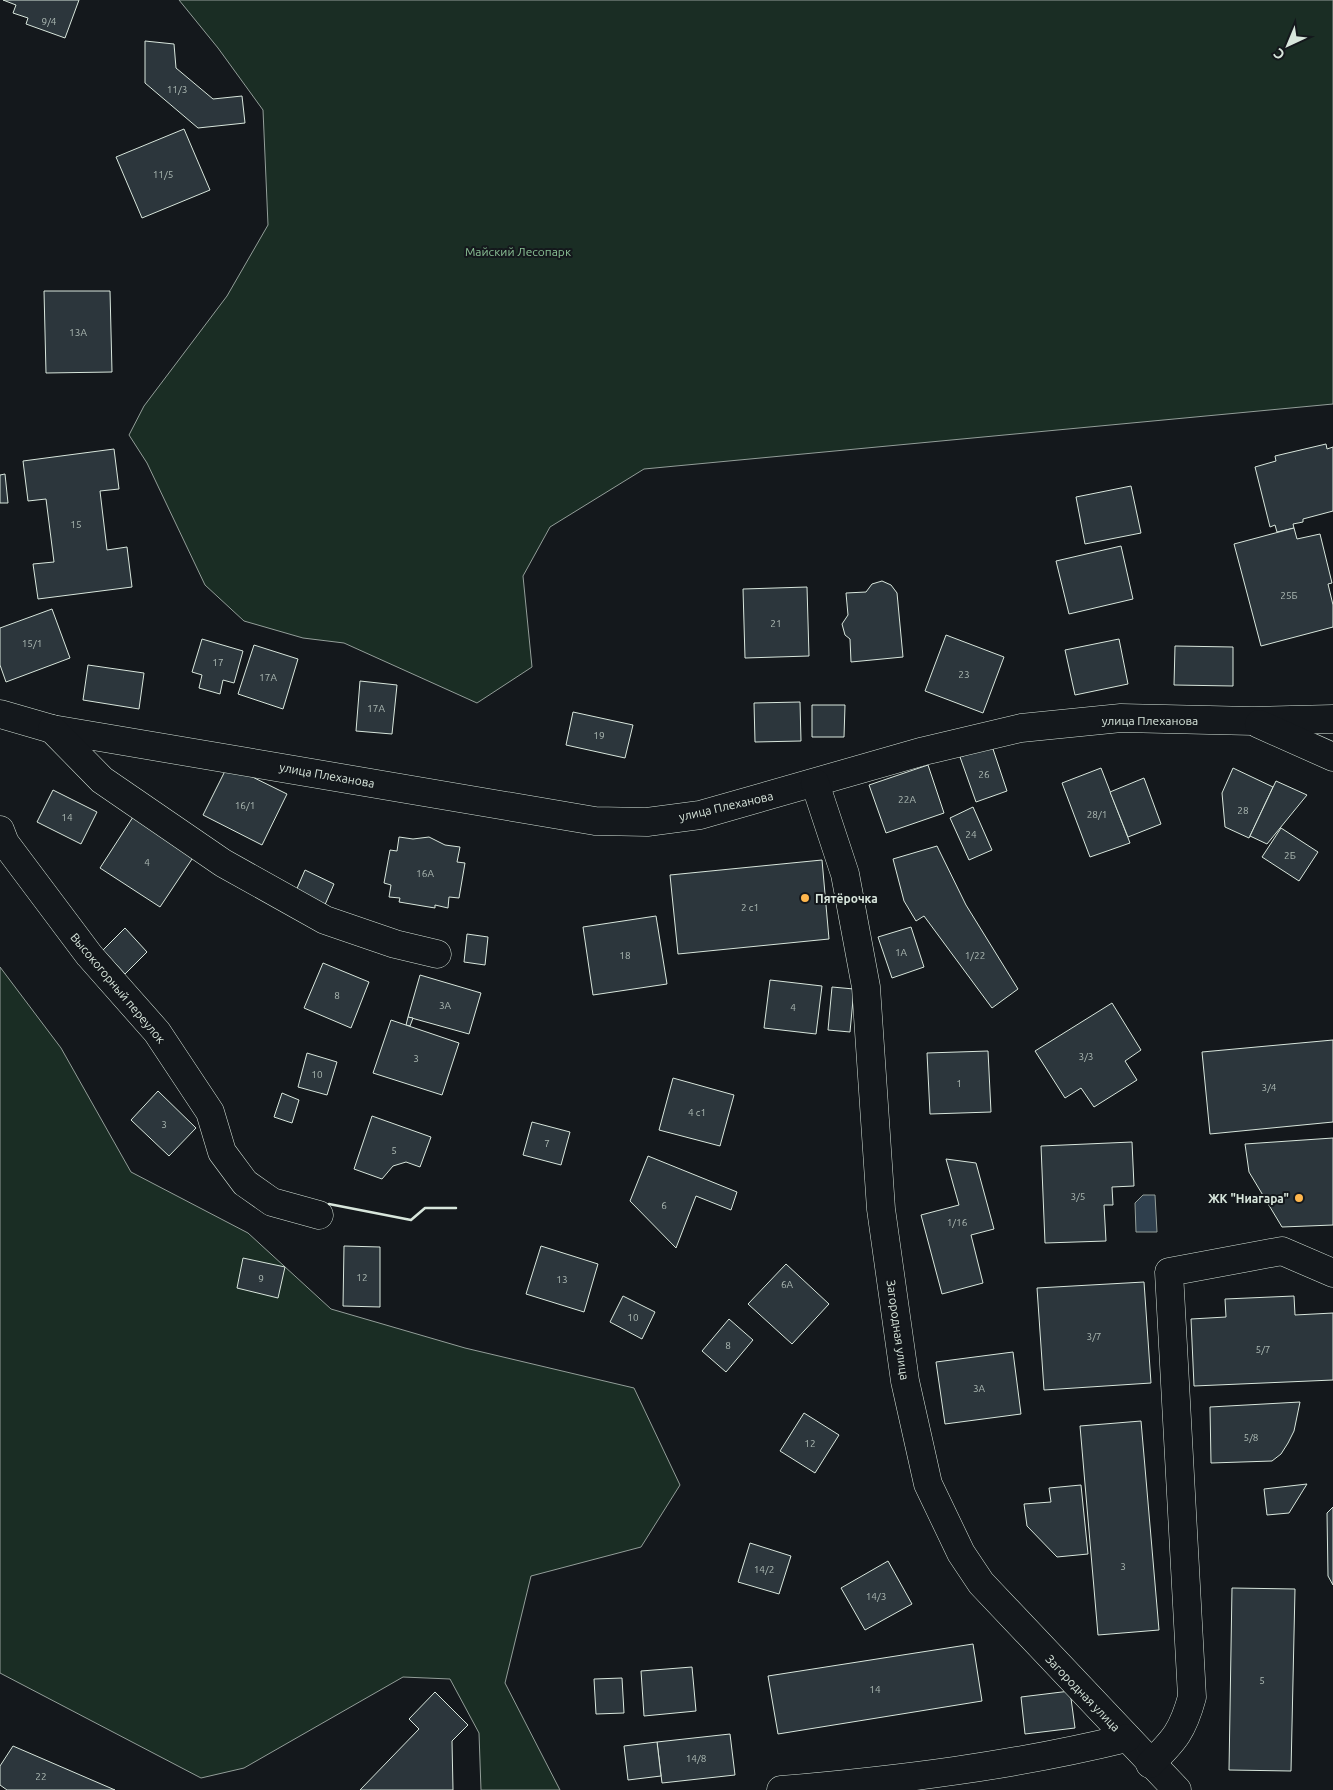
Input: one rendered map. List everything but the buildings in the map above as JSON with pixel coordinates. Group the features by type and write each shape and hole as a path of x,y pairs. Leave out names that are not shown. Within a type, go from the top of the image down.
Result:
{"street":[{"name":"улица Плеханова","path":"0,714 52,729 595,821 647,822 700,815 924,751 1021,728 1121,718 1253,721 1333,718"},
{"path":"1253,721 1333,757"},
{"path":"52,729 102,780 223,863 325,920 395,944 437,954"},
{"name":"Загородная улица","path":"815,783 845,874 866,987 881,1208 905,1381 928,1484 960,1553 981,1583 1150,1764 1177,1790"},
{"name":"Высокогорный переулок","path":"0,830 5,843 89,956 157,1032 210,1112 222,1152 245,1183 272,1202 319,1215"},
{"path":"1150,1764 1172,1742 1185,1723 1192,1697 1170,1272 1282,1251 1333,1273"},
{"path":"781,1790 899,1780 1060,1755 1127,1738"}],"green space":[{"name":"Майский Лесопарк","path":"179,0 1333,0 1333,404 644,469 550,527 523,576 532,667 477,703 344,643 303,638 244,621 205,585 147,463 129,435 144,406 227,296 268,225 263,110 218,48"},
{"path":"0,967 61,1048 131,1172 248,1233 331,1309 465,1348 634,1388 680,1485 641,1547 531,1576 505,1683 560,1790 481,1790 479,1733 450,1679 403,1677 244,1768 201,1778 0,1673"}],"water":[{"path":"1143,1195 1155,1195 1157,1232 1136,1232 1135,1203"}],"wall":[{"path":"329,1204 411,1220 425,1208 456,1208"}],"place":[{"name":"Пятёрочка","path":"805,898"},
{"name":"ЖК \"Ниагара\"","path":"1299,1198"}]}
